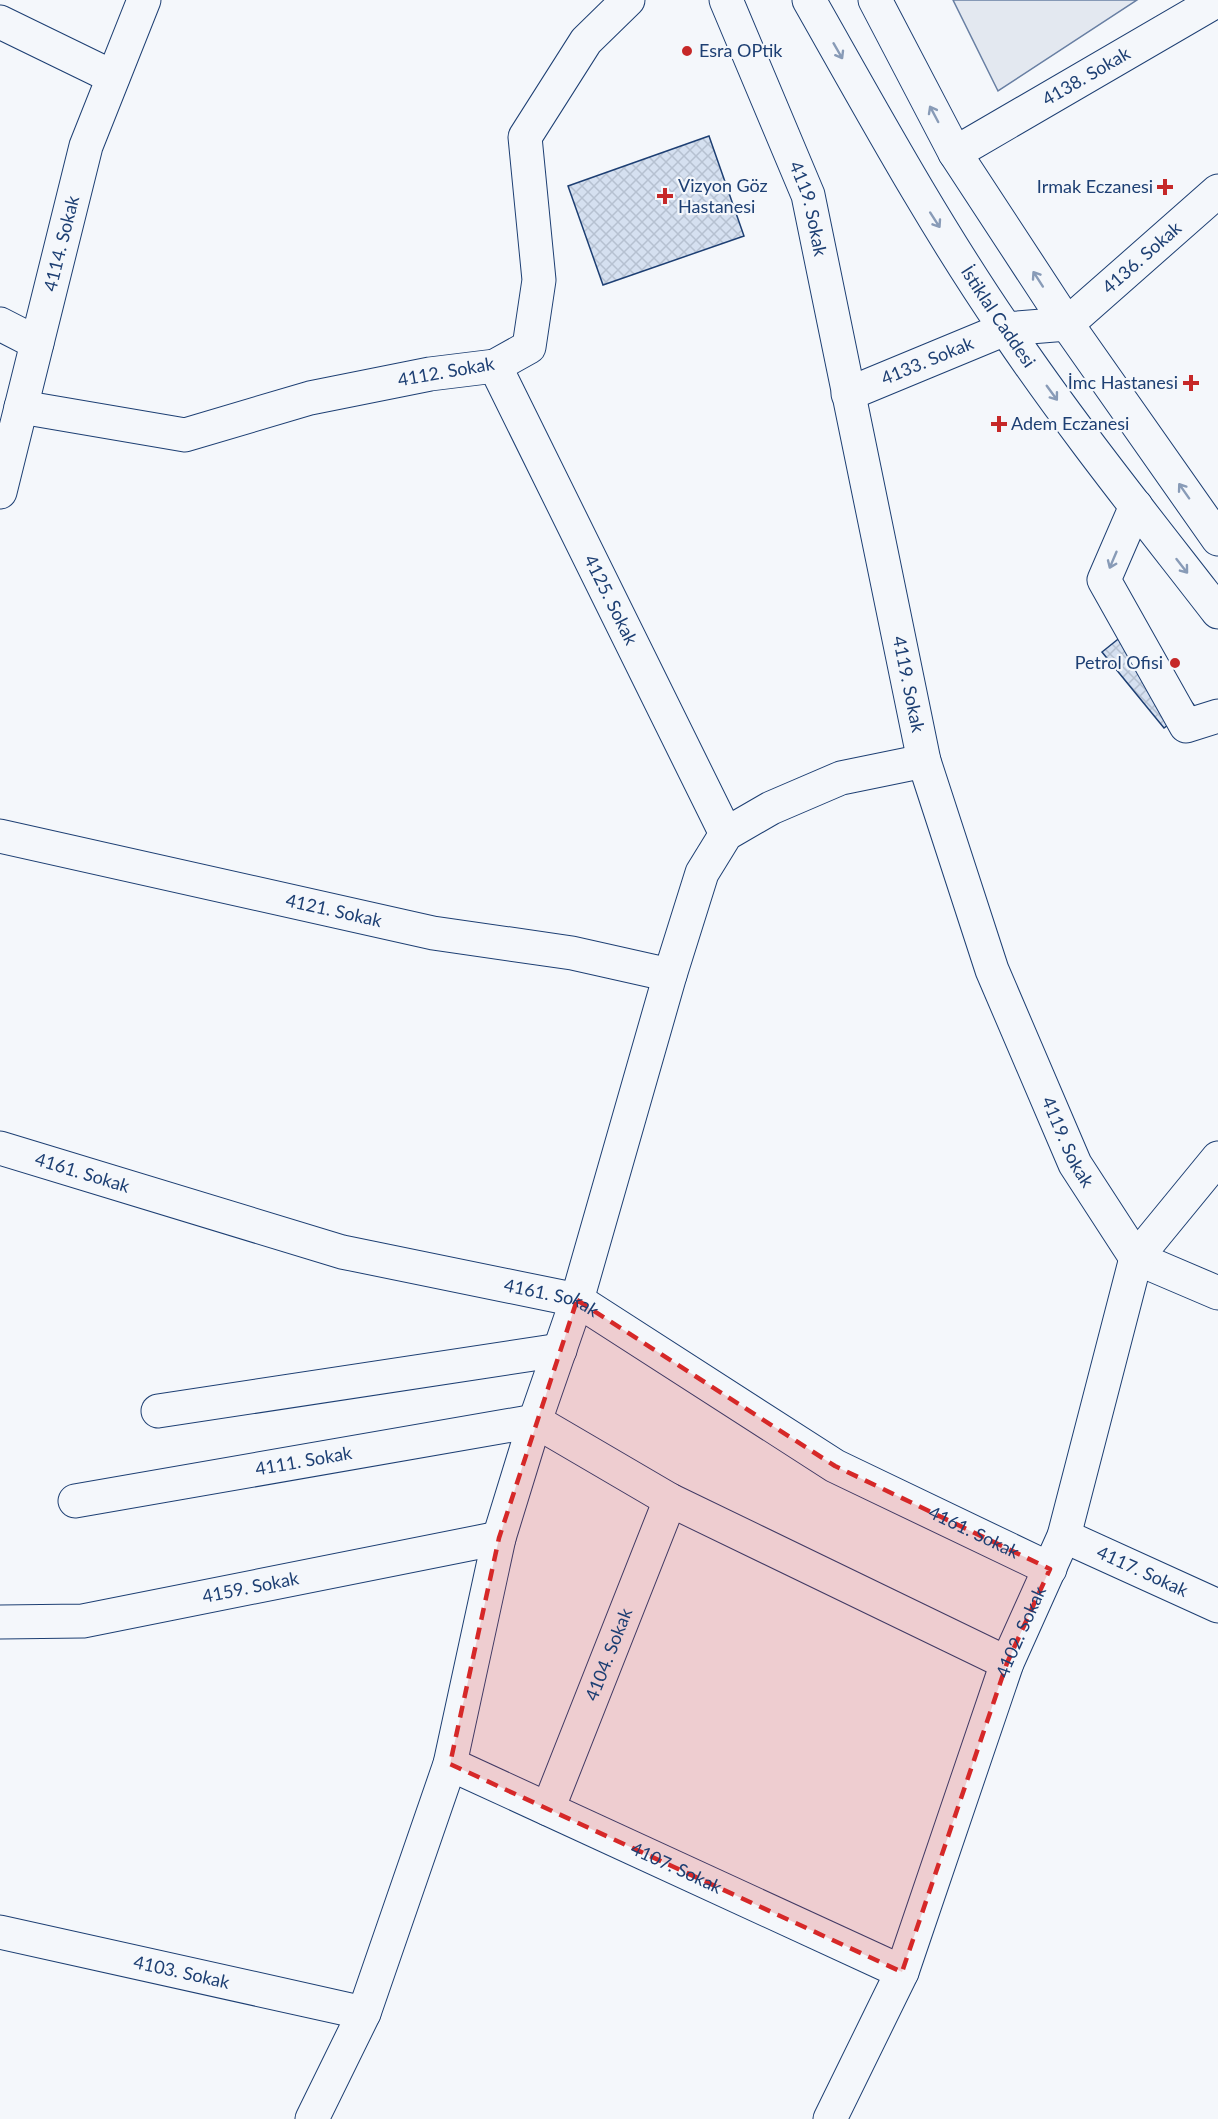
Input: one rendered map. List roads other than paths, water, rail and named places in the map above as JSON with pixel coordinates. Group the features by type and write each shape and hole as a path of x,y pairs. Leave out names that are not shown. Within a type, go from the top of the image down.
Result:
{"street":[{"name":"4114. Sokak","path":"0,492 86,146 144,0"},
{"name":"4112. Sokak","path":"21,407 185,435 310,398 430,374 495,366 529,346 539,280 525,137 586,41 628,0"},
{"name":"4119. Sokak","path":"726,0 808,195 924,761 992,970 1075,1164 1136,1258"},
{"name":"İstiklal Caddesi","path":"809,0 919,194 1005,329 1218,612"},
{"path":"875,0 955,153 1067,324 1218,539"},
{"name":"4138. Sokak","path":"955,153 1218,0"},
{"path":"0,22 113,77"},
{"name":"4136. Sokak","path":"1067,324 1218,191"},
{"path":"0,324 37,343"},
{"name":"4133. Sokak","path":"848,394 1005,329 1067,324"},
{"name":"4125. Sokak","path":"495,366 726,834"},
{"path":"1136,506 1104,580 1186,726 1218,716"},
{"path":"312,2119 364,2013 450,1764 499,1538 535,1421 577,1300 670,975 702,873 726,834 771,808 841,778 924,761"},
{"name":"4121. Sokak","path":"0,836 433,933 572,953 670,975"},
{"name":"4161. Sokak","path":"0,1148 342,1251 577,1300 834,1466 1050,1569"},
{"name":"4102. Sokak","path":"830,2119 902,1972 1007,1663 1065,1536 1136,1258 1218,1158"},
{"path":"1136,1258 1218,1293"},
{"path":"158,1411 560,1350"},
{"path":"535,1421 670,1500 1007,1663"},
{"name":"4111. Sokak","path":"75,1501 535,1421"},
{"name":"4104. Sokak","path":"548,1809 670,1500"},
{"name":"4117. Sokak","path":"1065,1536 1218,1606"},
{"name":"4159. Sokak","path":"0,1622 82,1621 499,1538"},
{"name":"4107. Sokak","path":"450,1764 902,1972"},
{"name":"4103. Sokak","path":"0,1932 364,2013"}],"place":[{"name":"Esra OPtik","path":"687,51"},
{"name":"Irmak Eczanesi","path":"1165,187"},
{"name":"Vizyon Göz Hastanesi","path":"665,196"},
{"name":"İmc Hastanesi","path":"1191,383"},
{"name":"Adem Eczanesi","path":"999,424"},
{"name":"Petrol Ofisi","path":"1175,663"}]}
